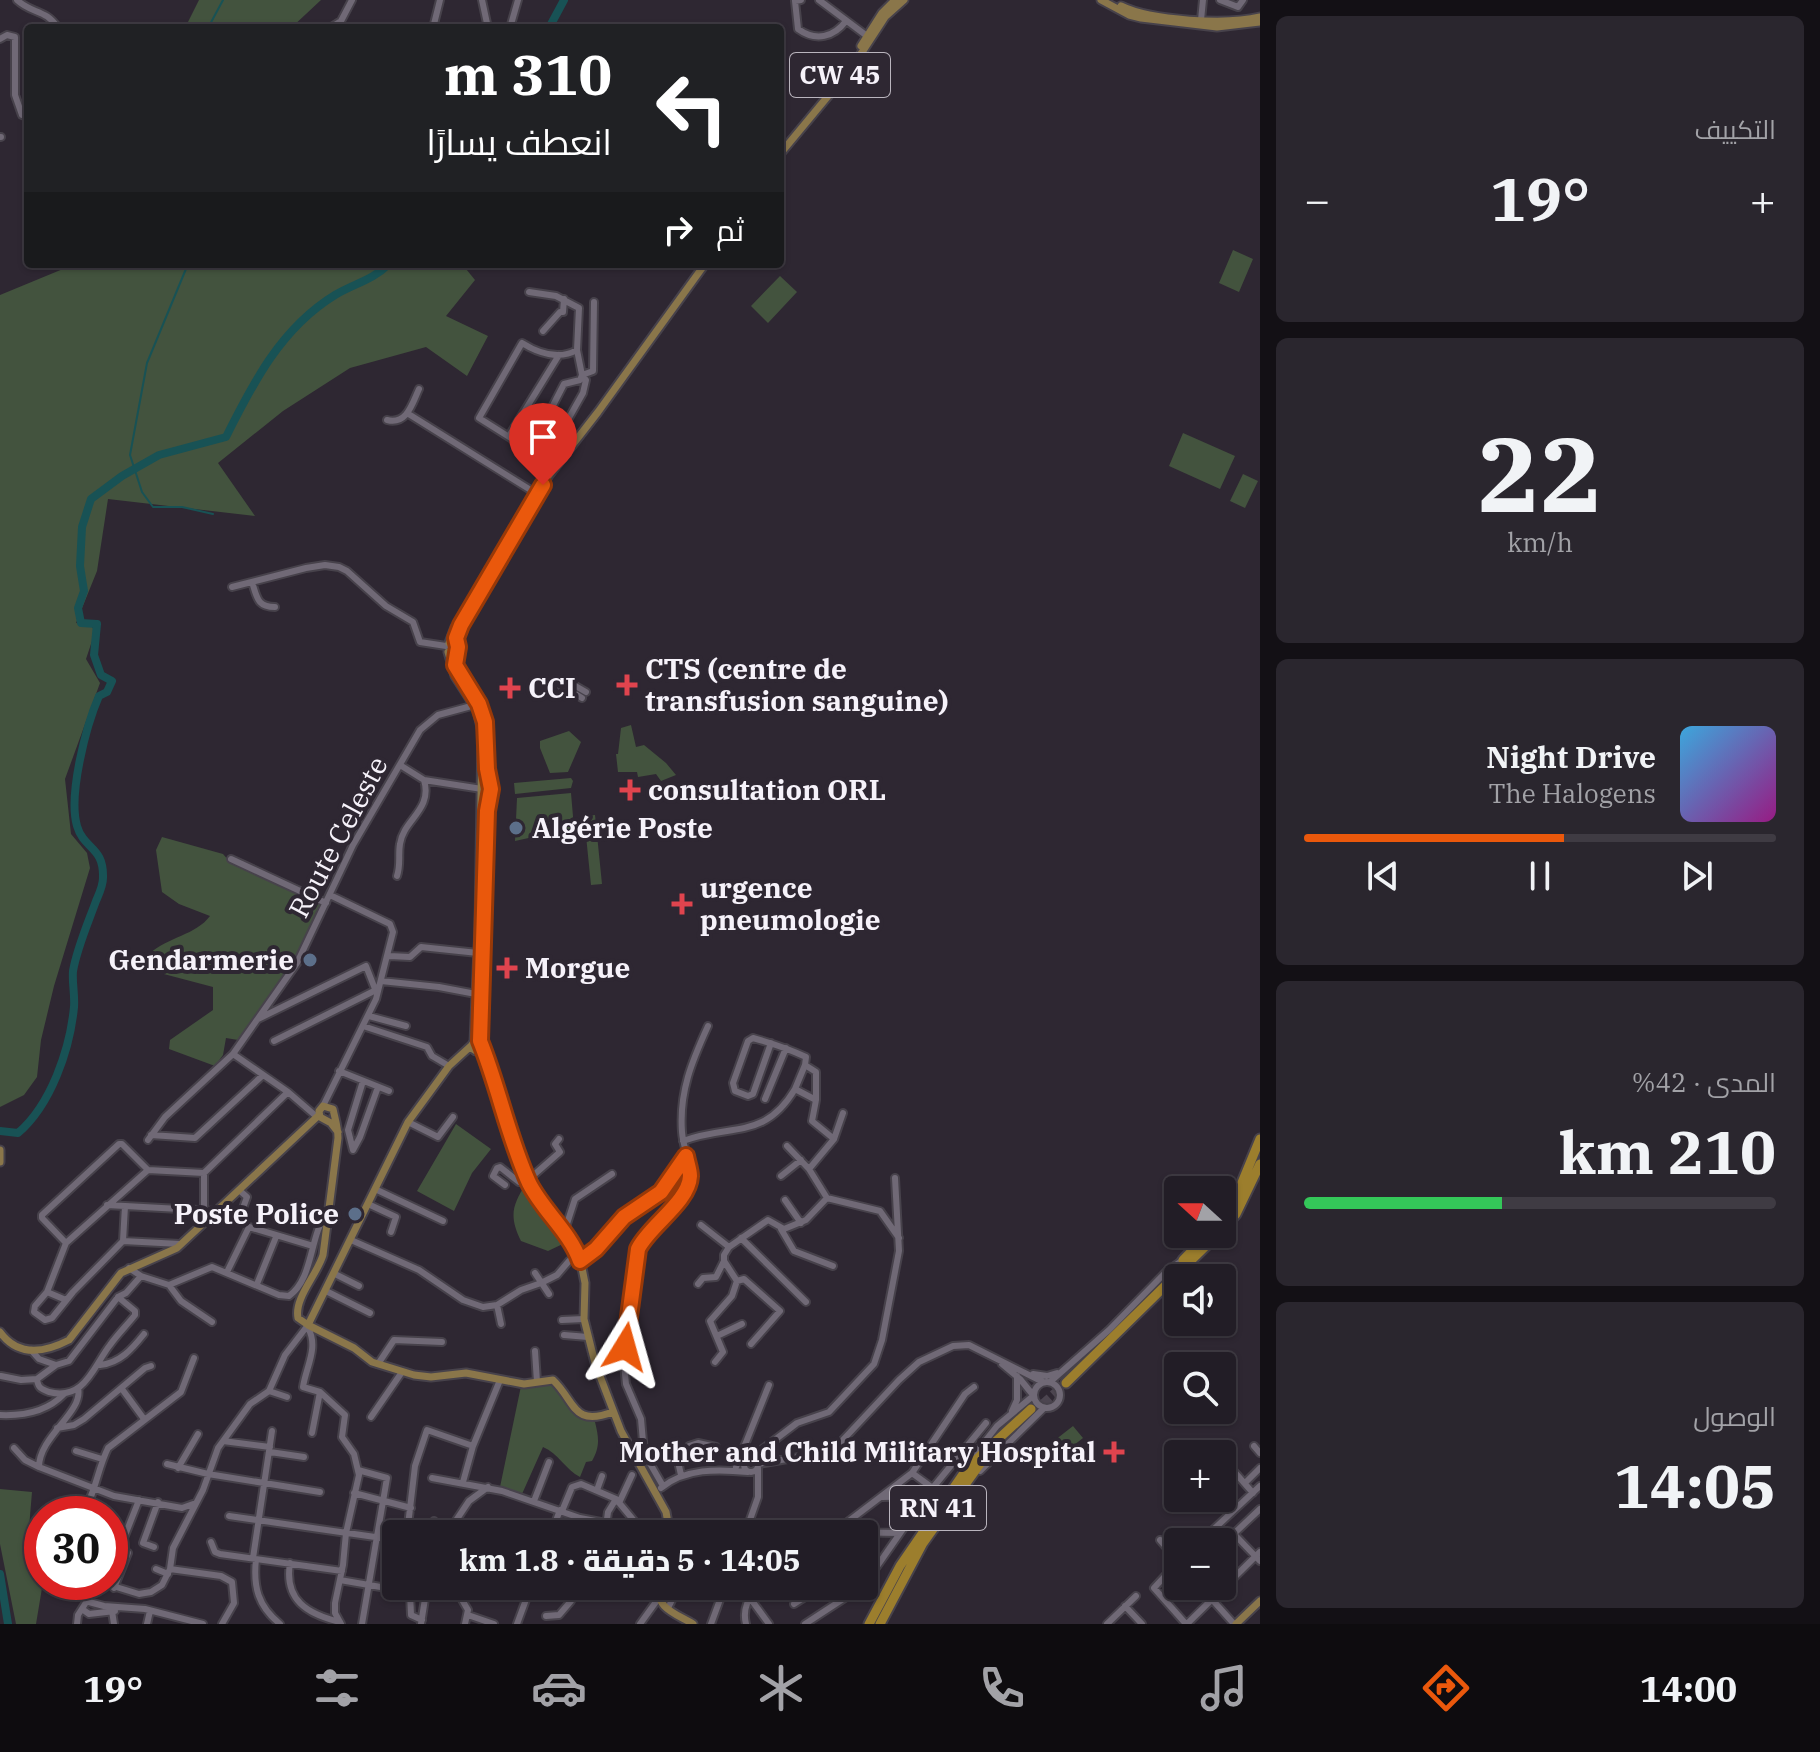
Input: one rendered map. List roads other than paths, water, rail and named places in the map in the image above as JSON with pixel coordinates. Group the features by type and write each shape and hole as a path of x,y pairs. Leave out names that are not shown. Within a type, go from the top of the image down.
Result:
{"highway":[{"path":"1236,1195 1260,1139"},
{"path":"1236,1214 1260,1164"},
{"path":"1186,1262 1197,1248"},
{"path":"1062,1379 1202,1248"},
{"name":"RN 41","path":"872,1623 902,1582 923,1543 980,1455 1032,1410"},
{"name":"RN 41","path":"872,1623 912,1547 963,1480"},
{"path":"887,1624 902,1582"}],"main road":[{"name":"CW 45","path":"784,141 848,65 882,13 895,0"},
{"path":"784,149 853,66 885,17 904,0"},
{"path":"1101,0 1130,13 1200,22 1260,19"},
{"path":"1111,0 1130,13"},
{"path":"667,1520 613,1412 584,1319 585,1283 580,1260 564,1233 537,1199 506,1128 491,1068 477,1046 476,994 486,790 482,732 475,705 453,672 451,647 457,623 552,464 699,268"},
{"path":"536,493 699,268"},
{"path":"451,647 456,669 484,716 487,811 477,1046"},
{"path":"308,1327 408,1122 449,1066 462,1053 477,1046"},
{"path":"0,1332 13,1347 31,1350 57,1347 69,1340 107,1290 129,1268 157,1259 180,1244 325,1113 338,1132 326,1241 319,1267 297,1307 298,1318 308,1327 354,1348 378,1364 402,1372 429,1377 466,1373 524,1384 549,1379 556,1382 575,1409 585,1416 591,1419 613,1412"},
{"path":"0,1150 0,1162"},
{"path":"659,1600 693,1624"},
{"path":"1235,1624 1260,1601"}],"street":[{"path":"17,0 24,6 49,15 55,24"},
{"path":"336,24 352,0"},
{"path":"434,24 440,0"},
{"path":"482,0 487,24"},
{"path":"511,24 518,0"},
{"path":"801,0 795,1 798,29 804,33 816,37 829,35 839,30 846,21"},
{"path":"819,0 867,36"},
{"path":"1200,22 1203,0"},
{"path":"1220,0 1234,7 1238,7 1243,0"},
{"path":"0,39 7,35 15,37 15,95 24,116"},
{"path":"529,292 564,299 579,308 577,350 586,380 583,393 561,432 530,449"},
{"path":"543,331 563,312 564,299"},
{"path":"530,449 564,384 580,380 582,375 593,371 594,302"},
{"path":"552,464 479,418 522,343 534,350 559,355 569,355 577,350"},
{"path":"509,436 559,355"},
{"path":"387,420 399,421 407,413 419,389"},
{"path":"407,413 536,493"},
{"path":"232,587 318,566 339,567 386,606 413,622 420,642 451,647"},
{"path":"252,582 259,604 275,607"},
{"name":"Route Celeste","path":"263,1075 195,1138 150,1138 165,1117 233,1054 297,963 366,820 420,730 438,715 475,705"},
{"path":"400,765 424,780 486,790"},
{"path":"397,876 401,862 399,841 423,805 427,789 424,780"},
{"path":"231,859 326,903"},
{"path":"233,1054 325,1113 339,1071 369,1016 389,956 393,932 390,924 330,895"},
{"path":"389,956 410,957 421,947 478,953"},
{"path":"255,1020 366,966 378,986"},
{"path":"274,1041 378,986 439,987 476,994"},
{"path":"369,1016 406,1026"},
{"path":"363,1026 427,1047 432,1056 449,1066"},
{"path":"663,1486 644,1453 641,1419 626,1384 624,1364 638,1249 684,1192 690,1175 681,1114 684,1085 708,1026"},
{"path":"683,1141 707,1133 760,1125 786,1104 795,1089 806,1057 786,1048 771,1043 750,1038 733,1083 735,1091 748,1096 753,1094 771,1043"},
{"path":"765,1099 786,1048"},
{"path":"805,1065 816,1072 812,1121 834,1139"},
{"path":"339,1071 389,1091"},
{"path":"363,1081 348,1130 353,1150 378,1087"},
{"path":"795,1089 816,1100"},
{"path":"204,1211 204,1173 288,1092"},
{"path":"809,1169 834,1139 843,1113"},
{"path":"408,1122 438,1137 453,1117"},
{"path":"505,1185 493,1176 498,1167 519,1182 528,1180 560,1152 555,1144 559,1139"},
{"path":"66,1243 41,1216 119,1144 148,1170 204,1173"},
{"path":"787,1146 809,1169 827,1198 880,1211 899,1238"},
{"path":"351,1240 419,1270 463,1300 483,1307 497,1305 521,1290 557,1275 569,1261 580,1260 596,1249 624,1217 661,1192 686,1156"},
{"path":"781,1176 801,1160"},
{"path":"125,1206 123,1241 52,1318 45,1320 34,1309 47,1292 66,1243 148,1170"},
{"path":"564,1233 575,1199 612,1174"},
{"path":"732,1469 797,1423 829,1412 874,1364 882,1340 899,1251 895,1178"},
{"path":"375,1189 443,1221"},
{"path":"239,1190 247,1197 243,1208"},
{"path":"698,1284 703,1278 716,1277 729,1247 768,1220 784,1229 801,1223 827,1198"},
{"path":"785,1200 801,1223"},
{"path":"368,1204 396,1217 391,1232"},
{"path":"107,1205 216,1211"},
{"path":"169,1285 207,1268 227,1272 286,1297 293,1294 298,1288 319,1225 327,1213"},
{"path":"701,1225 729,1247"},
{"path":"227,1272 249,1227 313,1246"},
{"path":"779,1227 794,1251 833,1266"},
{"path":"257,1284 276,1237"},
{"path":"741,1238 806,1302"},
{"path":"123,1241 180,1244"},
{"path":"724,1261 737,1281"},
{"path":"129,1268 141,1276 169,1285 181,1301 212,1322"},
{"path":"535,1273 549,1294"},
{"path":"335,1274 359,1286"},
{"path":"1,1376 37,1379 56,1365 69,1361 118,1297 126,1293 141,1276"},
{"path":"737,1281 744,1279 780,1311 751,1344"},
{"path":"715,1362 723,1352 710,1321 732,1296 737,1281"},
{"path":"326,1291 370,1313"},
{"path":"47,1292 66,1300"},
{"path":"1032,1410 1036,1387 1062,1379 1164,1292"},
{"path":"0,1415 48,1408 64,1394 78,1388 100,1365 107,1348 136,1313 118,1297"},
{"path":"497,1305 501,1324"},
{"path":"562,1320 584,1319"},
{"path":"717,1336 742,1324"},
{"path":"128,1591 151,1592 162,1585 169,1572 173,1548 223,1441 250,1404 269,1391 285,1355 308,1327 313,1349 303,1387 320,1392 345,1415 342,1437 354,1454 358,1470 335,1608 340,1623"},
{"path":"100,1365 119,1359 144,1334"},
{"path":"564,1335 588,1337"},
{"path":"378,1364 394,1340 442,1342"},
{"path":"655,1493 681,1475 755,1469 811,1455 841,1442 919,1362 953,1346 969,1345 1020,1373 1046,1382 1060,1392"},
{"path":"31,1350 39,1359 56,1365"},
{"path":"535,1351 537,1382"},
{"path":"92,1496 108,1448 181,1392 194,1358"},
{"path":"57,1428 74,1425 151,1366"},
{"path":"371,1417 402,1372"},
{"path":"1020,1373 1062,1379"},
{"path":"1020,1373 1036,1402 1044,1408"},
{"path":"963,1480 967,1461 1009,1416 1017,1400 1020,1373"},
{"path":"37,1379 38,1386 43,1390 64,1394"},
{"path":"1009,1416 1055,1406 1062,1379"},
{"path":"463,1482 473,1446 500,1380"},
{"path":"732,1469 769,1385"},
{"path":"853,1520 912,1473 965,1394 974,1387"},
{"path":"39,1467 47,1442 77,1403 80,1396 78,1388"},
{"path":"122,1389 144,1419"},
{"path":"269,1391 287,1397"},
{"path":"312,1433 320,1392"},
{"path":"878,1564 926,1496 986,1423"},
{"path":"409,1520 415,1466 427,1430 473,1446"},
{"path":"272,1431 254,1584 268,1614 280,1624"},
{"path":"178,1468 198,1434"},
{"path":"223,1441 304,1457"},
{"path":"681,1475 679,1466 689,1446 698,1443 716,1447"},
{"path":"1254,1446 1260,1453"},
{"path":"14,1448 29,1463 95,1491 185,1508 196,1503"},
{"path":"76,1451 102,1459"},
{"path":"748,1460 755,1469 758,1497 750,1520"},
{"path":"748,1460 744,1468 755,1469"},
{"path":"534,1501 549,1462"},
{"path":"167,1464 208,1474 320,1492"},
{"path":"1245,1483 1260,1468"},
{"path":"358,1470 387,1478 362,1624"},
{"path":"912,1473 934,1489"},
{"path":"1236,1473 1253,1493"},
{"path":"603,1520 632,1475"},
{"path":"597,1490 602,1476"},
{"path":"432,1478 488,1487 593,1520"},
{"path":"557,1520 573,1485 579,1483 618,1501 634,1520"},
{"path":"1215,1528 1260,1486"},
{"path":"457,1520 469,1501 488,1487"},
{"path":"354,1493 411,1508"},
{"path":"882,1497 926,1496"},
{"path":"128,1528 139,1500"},
{"path":"154,1547 143,1543 158,1502"},
{"path":"1236,1532 1260,1509"},
{"path":"229,1516 382,1538"},
{"path":"878,1533 900,1533"},
{"path":"1236,1536 1259,1557 1236,1578"},
{"path":"1160,1540 1164,1545"},
{"path":"211,1542 215,1552 220,1554 342,1571"},
{"path":"290,1563 288,1586 302,1606 340,1623"},
{"path":"156,1569 221,1576 232,1582 234,1603 222,1624"},
{"path":"1164,1577 1154,1588 1164,1599"},
{"path":"340,1580 382,1586"},
{"path":"1107,1624 1136,1596"},
{"path":"410,1600 411,1615 421,1622 426,1600"},
{"path":"462,1600 468,1610 467,1620"},
{"path":"517,1624 526,1600"},
{"path":"546,1616 559,1615 570,1600"},
{"path":"640,1624 657,1600"},
{"path":"668,1608 672,1600"},
{"path":"709,1624 719,1600"},
{"path":"746,1624 744,1613 749,1600"},
{"path":"751,1600 769,1624"},
{"path":"794,1604 800,1600"},
{"path":"805,1624 841,1600"},
{"path":"1165,1600 1186,1624 1211,1600 1235,1624"},
{"path":"77,1624 82,1609 89,1602 150,1611 167,1620 203,1624"},
{"path":"1125,1606 1142,1624"},
{"path":"82,1609 89,1614 113,1611 114,1624"},
{"path":"147,1624 150,1611"},
{"path":"467,1620 477,1624"},
{"path":"467,1620 494,1624"}],"waterway":[{"path":"210,24 223,0"},
{"path":"551,24 564,0"},
{"path":"186,268 147,363 130,455 142,492 153,507 182,507 213,514"},
{"path":"0,1131 18,1133 40,1107 57,1075 72,1023 75,962 103,881 100,860 80,834 75,813 77,779 89,725 99,696 107,692 112,681 101,675 94,655 97,624 81,623 78,608 84,591 80,566 82,527 91,499 122,476 159,455 226,437 258,377 284,340 316,308 384,268"},
{"path":"0,1574 8,1624"}],"tunnel":[{"path":"1033,1413 1066,1383"}],"place":[{"name":"CTS (centre de transfusion sanguine)","path":"627,685"},
{"name":"CCI","path":"510,688"},
{"name":"consultation ORL","path":"630,790"},
{"name":"Algérie Poste","path":"516,828"},
{"name":"urgence pneumologie","path":"682,904"},
{"name":"Gendarmerie","path":"310,960"},
{"name":"Morgue","path":"507,968"},
{"name":"Poste Police","path":"355,1214"},
{"name":"Mother and Child Military Hospital","path":"1114,1452"}]}
